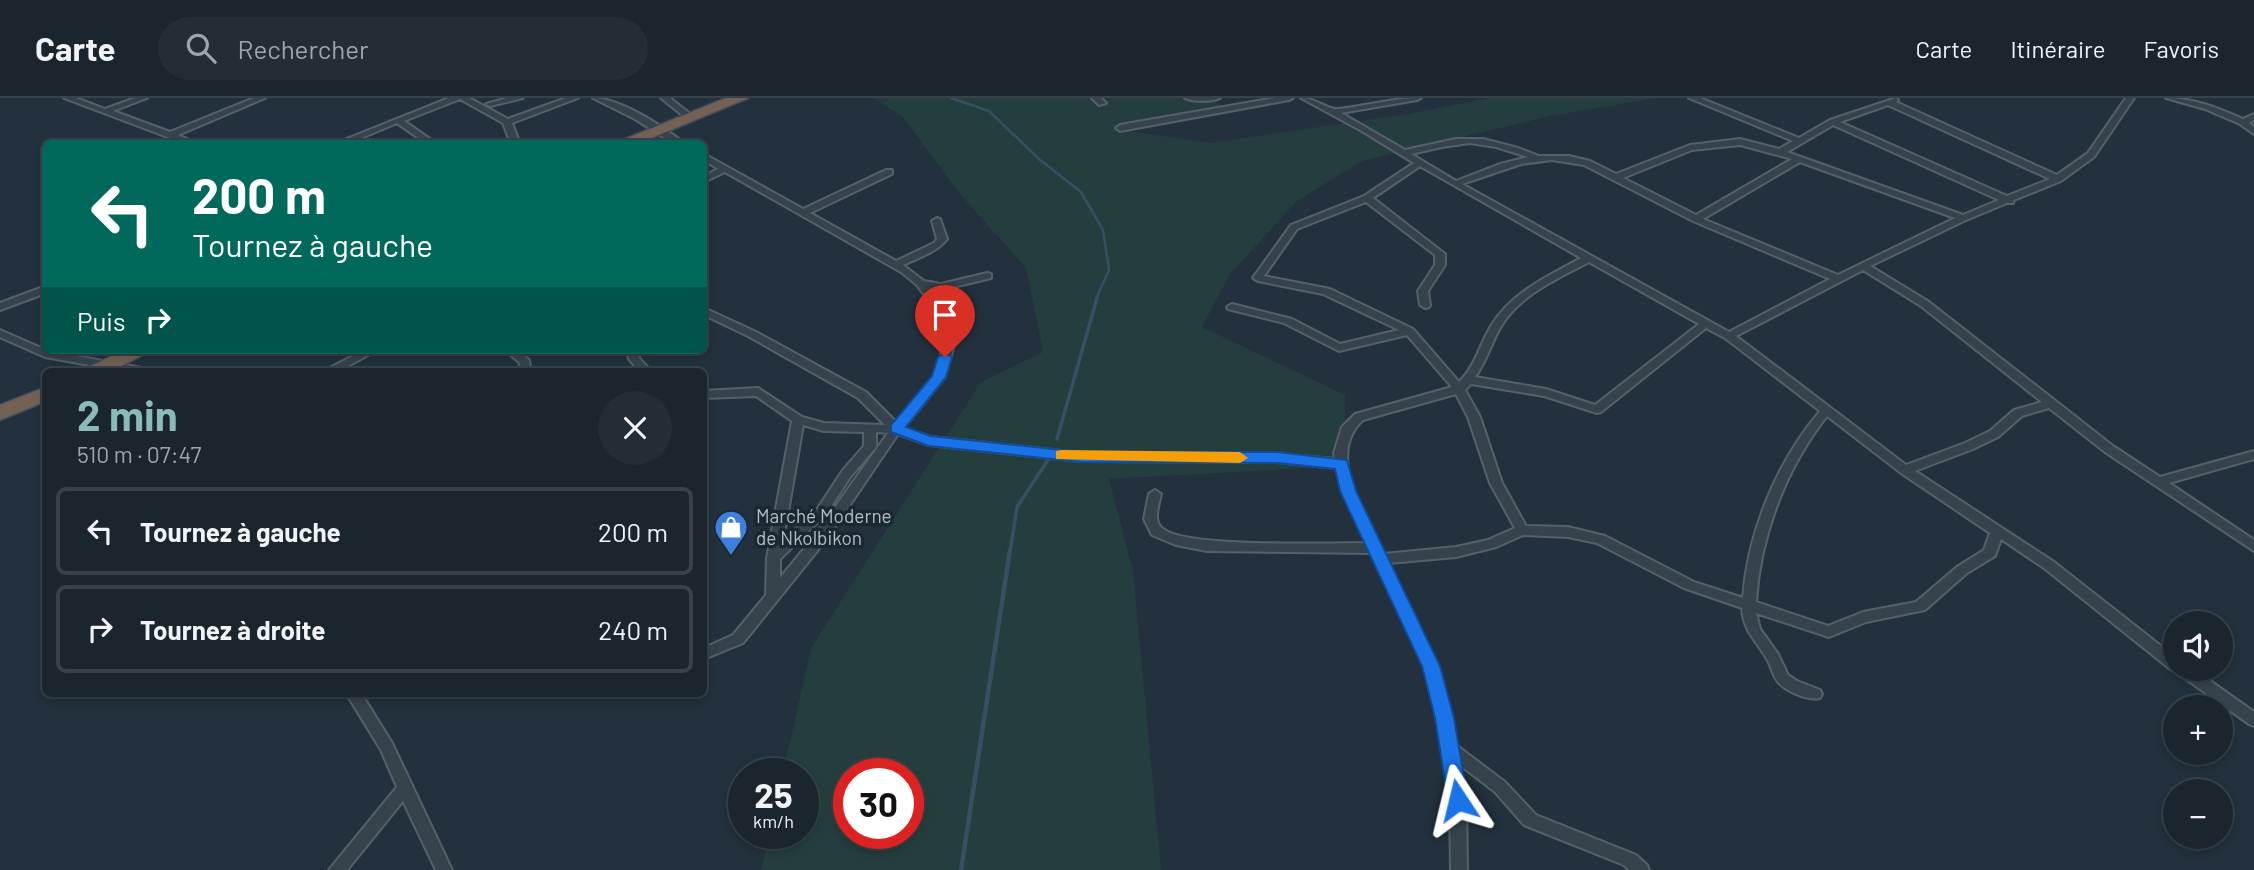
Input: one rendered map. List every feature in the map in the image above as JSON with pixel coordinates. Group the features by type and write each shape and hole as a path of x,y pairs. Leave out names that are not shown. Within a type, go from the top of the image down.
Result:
{"highway":[{"path":"631,140 740,98"},
{"path":"103,368 133,354"},
{"path":"0,413 42,395"}],"street":[{"path":"68,98 186,140"},
{"path":"106,111 143,98"},
{"path":"173,134 261,98"},
{"path":"348,140 456,98"},
{"path":"463,98 507,122 514,140"},
{"path":"490,104 519,98"},
{"path":"507,122 574,98"},
{"path":"597,98 675,140"},
{"path":"665,98 690,117"},
{"path":"1189,98 1216,98"},
{"path":"1120,128 1289,98"},
{"path":"1305,98 1729,335 1905,470 2049,565 2163,655"},
{"path":"1333,112 1417,98"},
{"path":"1693,98 1798,140"},
{"path":"1729,335 1963,218 2010,201 2058,178 2091,155 2130,98"},
{"path":"2170,98 2208,107 2244,122 2254,131"},
{"path":"1780,152 1833,122 1893,100 2058,178"},
{"path":"2244,122 2254,117"},
{"path":"398,120 427,140"},
{"path":"1833,122 2010,201"},
{"path":"1403,153 1474,138 1499,143 1536,157"},
{"path":"1615,178 1690,148 1740,142 1780,152 1963,218"},
{"path":"1455,184 1536,157 1568,157 1696,219 1838,279"},
{"path":"707,159 922,283 942,287 987,276"},
{"path":"1696,219 1799,159"},
{"path":"1419,163 1367,198 1294,227 1258,278 1326,291 1409,331 1460,389 1474,417 1501,493 1522,530"},
{"path":"707,178 725,169"},
{"path":"802,213 889,172"},
{"path":"1367,198 1440,254 1440,265 1423,291 1425,305"},
{"path":"895,265 937,245 942,232 937,221"},
{"path":"1459,870 1458,800 1450,749 1431,666 1348,491 1340,453 1348,427 1359,417 1460,389 1470,380 1499,322 1516,302 1589,258"},
{"path":"1863,266 1925,304 2049,404 2254,546"},
{"path":"707,653 738,639 821,537 896,429 939,377 949,345 948,332 935,313 933,300 922,283"},
{"path":"0,307 42,291"},
{"path":"1232,307 1288,321 1339,348 1409,331"},
{"path":"707,313 862,395 896,429"},
{"path":"1470,380 1546,393 1597,409 1706,323"},
{"path":"2,337 42,354"},
{"path":"43,354 103,368"},
{"path":"336,368 364,354"},
{"path":"515,354 525,362 525,368"},
{"path":"707,394 758,392 798,420 824,427 896,429 929,441 1081,457 1277,458 1341,464"},
{"path":"1905,470 1969,446 1994,434 2018,413 2049,404"},
{"path":"1815,694 1786,681 1779,672 1769,651 1760,645 1748,607 1775,493 1815,422 1827,409"},
{"path":"774,595 774,558 798,420"},
{"path":"774,558 822,511 847,473 870,447 870,430"},
{"path":"2159,482 2254,456"},
{"path":"1155,494 1150,519 1157,532 1176,540 1207,546 1378,553 1456,552 1491,544 1522,530 1569,532 1600,539 1689,585 1829,632 1863,617 1920,606 1962,570 1990,553 1997,532"},
{"path":"2199,681 2254,720"},
{"path":"356,697 387,747 443,870"},
{"path":"1450,749 1500,787 1530,820 1630,860 1641,870"},
{"path":"337,870 405,788"}],"green space":[{"path":"874,98 1206,98 1221,105 1114,129 1211,143 1408,114 1489,98 1658,98 1550,116 1362,161 1297,201 1230,274 1202,327 1345,395 1344,466 1109,479 1133,571 1161,870 761,870 766,849 819,849 819,758 786,758 811,648 981,382 1043,352 1026,268 960,194 903,117"}],"waterway":[{"path":"951,98 989,111 1040,160 1081,192 1103,230 1109,270 1096,299"},
{"path":"1057,439 1097,298"},
{"path":"1010,552 1017,507 1048,460"},
{"path":"961,870 1010,550"}],"slow traffic":[{"path":"1061,455 1240,458"}],"place":[{"name":"Marché Moderne de Nkolbikon","path":"731,557"}],"route":[{"path":"945,357 939,377 896,429 929,441 1081,457 1160,455 1277,458 1341,464 1348,491 1431,666 1444,718 1458,800"}]}
